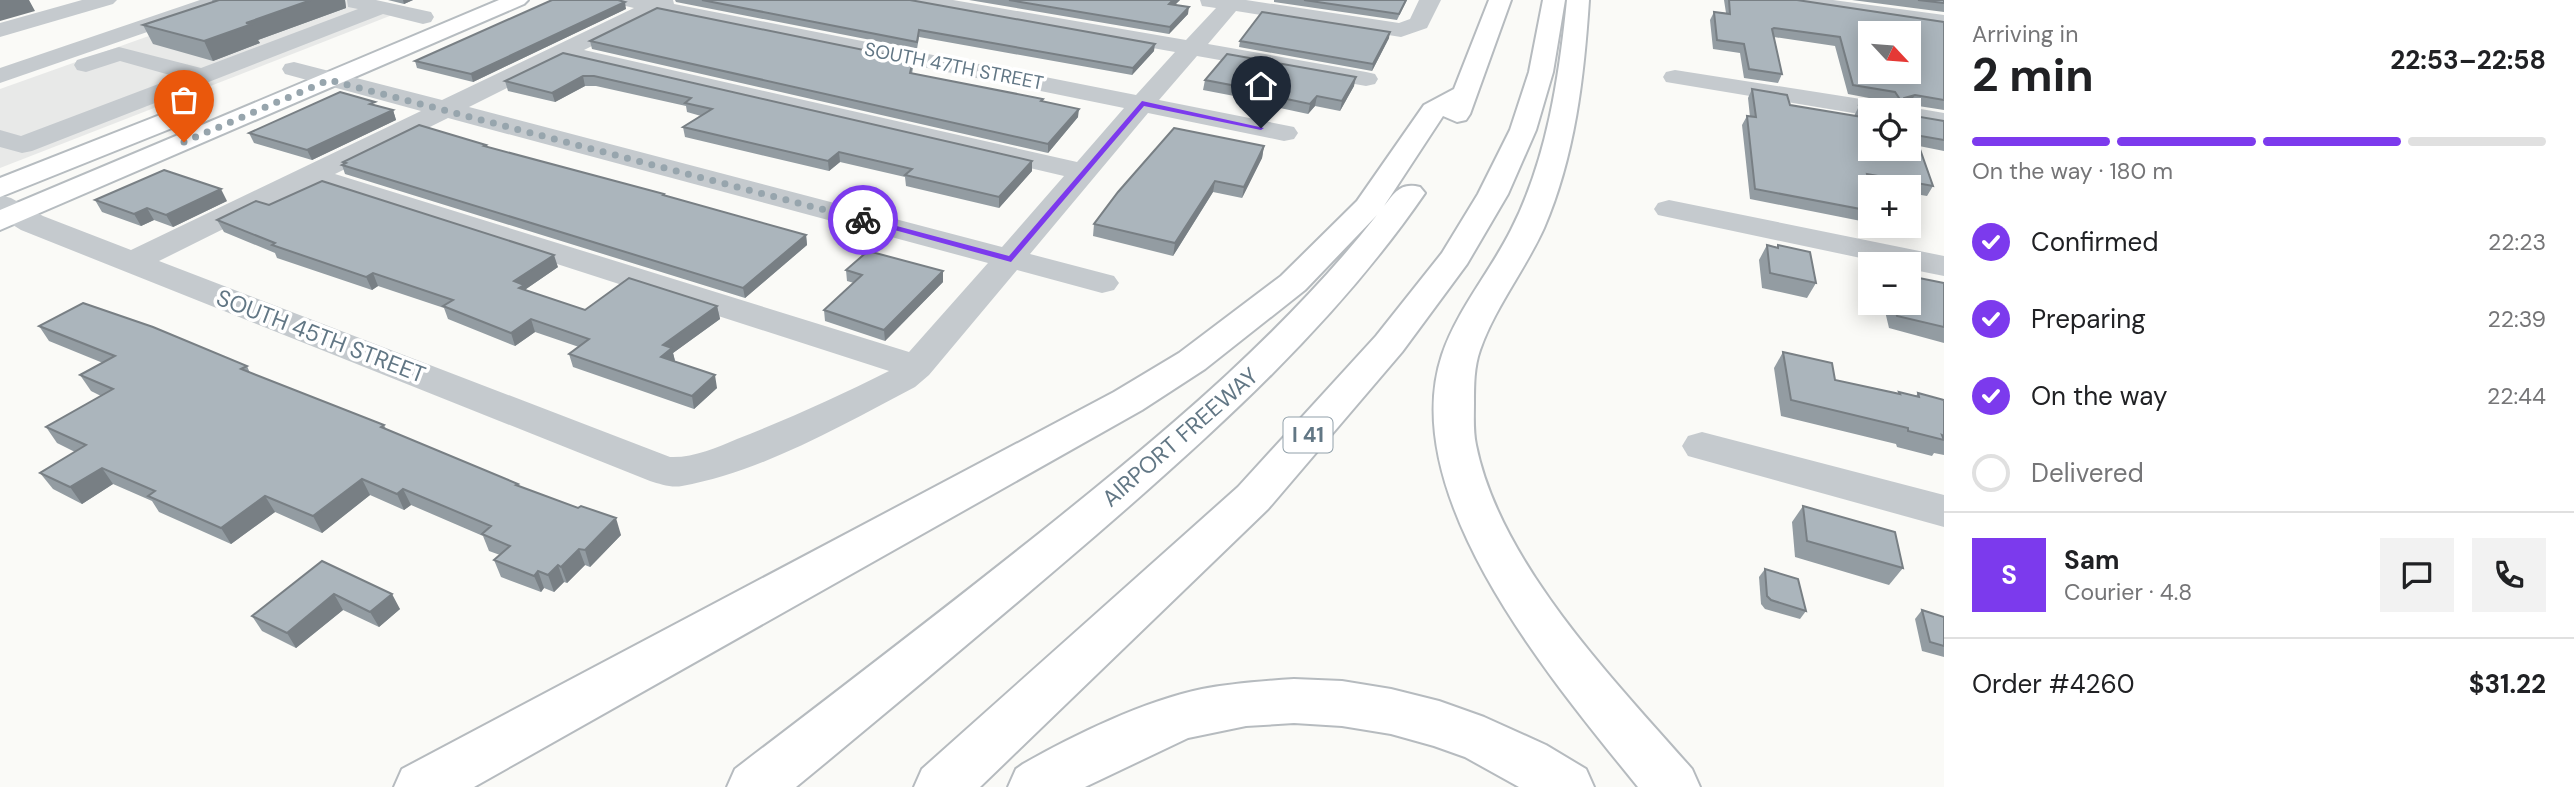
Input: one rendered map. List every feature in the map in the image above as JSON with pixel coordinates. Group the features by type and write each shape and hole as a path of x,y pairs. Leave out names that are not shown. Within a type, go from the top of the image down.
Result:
{"main road":[{"path":"288,71 464,0"},
{"path":"4,207 329,80 517,0"},
{"name":"AIRPORT FREEWAY","path":"755,787 1074,529 1201,422 1277,349 1341,282 1421,179 1467,92 1500,0"},
{"name":"I 41","path":"942,787 1252,498 1389,344 1456,257 1493,194 1527,118 1541,72 1554,0"},
{"path":"1578,0 1573,71 1550,171 1528,227 1462,348 1456,375 1455,445 1468,490 1496,550 1531,610 1591,690 1672,787"},
{"path":"422,787 1128,401 1192,361 1293,284 1331,247 1391,177 1433,111 1467,92"},
{"path":"4,207 217,100"},
{"path":"1036,787 1150,728 1202,712 1298,699 1400,713 1496,747 1566,787"}],"street":[{"path":"0,30 106,0"},
{"path":"0,46 25,44 161,0"},
{"path":"0,76 221,0"},
{"path":"345,0 428,15"},
{"name":"SOUTH 47TH STREET","path":"624,0 662,3 1284,133"},
{"path":"916,0 1366,79"},
{"path":"1224,2 1393,30 1408,29 1419,23 1430,0"},
{"path":"1787,0 1944,22"},
{"name":"SOUTH 45TH STREET","path":"4,207 132,262 665,471 680,472 724,460 800,430 891,387 916,367 1191,49 1224,2"},
{"path":"132,262 662,3"},
{"path":"0,138 22,145 256,55 378,4"},
{"path":"562,52 1084,172"},
{"path":"0,96 118,54 202,76"},
{"path":"256,55 288,71 1102,283"},
{"path":"1675,77 1858,106"},
{"path":"1921,117 1944,121"},
{"path":"310,175 916,367"},
{"path":"1669,209 1944,265"},
{"path":"1702,446 1944,511"}],"shaded area":[{"path":"250,0 360,0 405,10 0,168 0,89"}],"building":[{"path":"219,0 311,0 204,41 143,25"},
{"path":"552,0 625,2 471,74 415,61"},
{"path":"702,0 910,0 1155,44 1133,68 919,30 917,42"},
{"path":"1009,0 1173,0 1169,4 1189,7 1170,27"},
{"path":"1304,0 1406,0 1399,14"},
{"path":"1729,0 1797,0 1944,22 1944,100 1915,95 1899,98 1895,92 1853,85 1840,37 1774,28 1772,29 1782,74 1749,69 1744,44 1717,40 1714,12 1730,14"},
{"path":"1918,0 1944,0 1944,3"},
{"path":"657,8 913,60 910,73 1043,99 1041,101 1079,109 1048,144 590,41"},
{"path":"1262,12 1390,32 1373,64 1240,41"},
{"path":"563,53 1032,161 999,197 905,175 912,169 839,152 828,161 683,127 712,109 685,103 691,98 594,76 583,76 552,93 505,81"},
{"path":"1227,54 1356,77 1342,101 1317,96 1310,104 1282,98 1284,95 1205,80"},
{"path":"1752,89 1787,95 1790,105 1858,116 1858,161 1921,161 1921,152 1933,186 1921,184 1921,175 1858,175 1858,209 1755,189 1747,116 1756,117"},
{"path":"340,92 393,110 307,150 249,133"},
{"path":"1921,117 1944,121 1944,140 1921,136"},
{"path":"419,125 486,145 484,146 806,235 743,288 342,165 346,163 343,162"},
{"path":"1174,128 1264,146 1244,187 1215,181 1175,243 1094,224 1118,192"},
{"path":"164,170 221,189 166,215 147,208 134,214 95,200"},
{"path":"322,181 554,255 514,281 524,285 519,288 585,310 629,278 717,306 663,345 672,348 661,357 715,375 692,396 569,354 589,339 531,319 511,333 443,306 453,300 373,273 366,277 272,245 275,243 217,220 256,201 269,205"},
{"path":"1767,245 1810,252 1816,283 1770,273"},
{"path":"868,251 943,271 884,330 824,310 862,275 846,270"},
{"path":"1921,278 1944,283 1944,327 1897,316 1921,315"},
{"path":"83,303 153,327 247,366 241,369 384,425 381,427 518,484 516,485 578,508 581,506 616,518 585,550 579,549 561,567 558,565 548,575 538,571 534,576 494,560 510,546 482,534 491,526 403,489 397,494 362,479 313,516 265,496 221,528 148,496 155,491 102,468 70,487 40,473 86,445 46,427 113,389 80,375 115,356 39,326"},
{"path":"1783,352 1832,363 1835,380 1919,397 1918,393 1944,400 1944,440 1908,431 1908,428 1791,400"},
{"path":"1803,506 1895,532 1903,568 1807,541"},
{"path":"322,561 392,594 370,612 334,594 287,633 252,616"},
{"path":"1765,569 1798,579 1806,611 1771,600 1767,596"},
{"path":"1922,610 1944,617 1944,646 1930,642"}],"way so far":[{"path":"184,142 329,80 863,220"}],"route":[{"path":"863,220 1011,259 1142,104 1261,128"}]}
